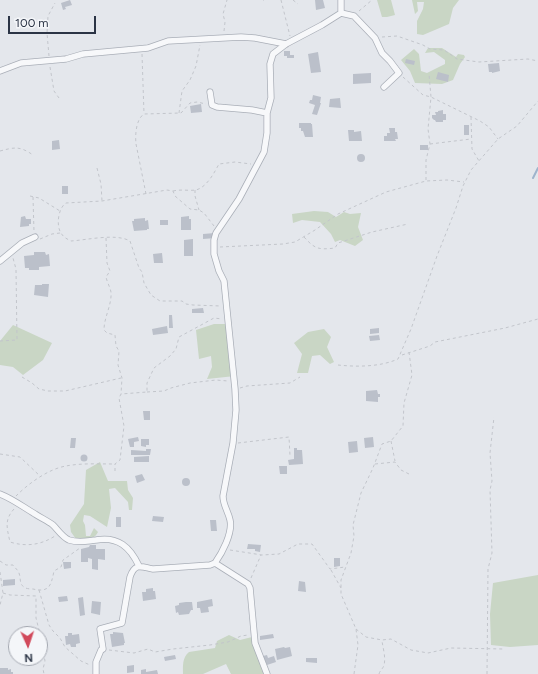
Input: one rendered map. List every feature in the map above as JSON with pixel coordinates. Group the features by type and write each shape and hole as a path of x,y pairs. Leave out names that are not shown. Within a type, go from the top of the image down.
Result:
{"street":[{"path":"341,13 342,0"},
{"path":"95,671 96,662 101,650 103,649 100,629 122,623 132,571 139,566 153,569 210,565 215,563 224,548 230,526 230,520 223,503 233,443 236,410 235,382 224,281 216,261 214,247 216,233 239,199 264,152 266,144 267,113 271,98 269,70 271,58 273,54 287,43 341,13 354,16 375,38 382,53 399,73 384,86"},
{"path":"0,71 21,63 66,59 83,54 142,49 154,47 168,41 254,38 287,43"},
{"path":"210,92 212,105 223,108 252,110 267,113"},
{"path":"0,261 22,243 35,237"},
{"path":"0,494 13,499 18,504 53,525 67,539 77,542 107,539 119,542 127,547 139,566"},
{"path":"215,563 248,584 252,596 256,648 267,674"}],"path":[{"path":"223,38 225,22 223,14 227,0"},
{"path":"281,0 290,37 287,43"},
{"path":"293,0 298,4"},
{"path":"354,16 372,0"},
{"path":"55,3 48,16 47,33 49,60 54,90 59,98"},
{"path":"375,38 397,36 430,49 444,50 457,59 479,62 528,59 538,61"},
{"path":"178,113 182,91 190,80 196,66 200,40"},
{"path":"142,49 144,114"},
{"path":"399,73 422,95 431,97 489,127 498,139"},
{"path":"426,181 426,160 430,144 428,129 431,97 429,74"},
{"path":"338,365 355,367 382,364 398,359 401,355 465,182 471,170 498,139 517,126 538,101"},
{"path":"146,195 145,183 136,144 139,119 144,114 181,113 190,103 197,102 212,105"},
{"path":"471,117 472,149 479,161"},
{"path":"430,144 472,139"},
{"path":"0,151 18,147 33,154"},
{"path":"226,307 193,305 186,304 182,301 160,302 151,295 144,283 142,272 139,268 130,241 117,238 71,241 66,239 59,228 60,211 63,205 66,204 146,195 167,190 195,190 202,187 211,178 219,164 235,162 257,166"},
{"path":"97,168 102,201"},
{"path":"214,247 283,244 295,242 345,211 386,192 426,181 447,180 465,182"},
{"path":"195,190 195,196 200,210 217,229 216,233"},
{"path":"172,191 175,196 190,209 200,210"},
{"path":"30,196 39,198 60,211"},
{"path":"33,197 35,237 38,239 52,234 61,233"},
{"path":"303,237 314,247 331,249 335,248 338,243 372,232 408,224"},
{"path":"13,499 27,486 41,477 66,466 115,464 120,460 124,426 119,398 121,394 122,378 118,365 119,351 116,346 115,335 107,333 104,330 104,324 111,299 110,289 106,277 110,271 107,263 107,238"},
{"path":"0,341 17,340 16,269 11,253"},
{"path":"147,392 147,384 154,368 170,356 176,349 179,337 214,318 228,320"},
{"path":"401,355 430,346 435,342 506,328 538,319"},
{"path":"354,674 358,645 356,629 341,594 341,580 352,547 354,536 353,526 361,493 375,464 382,444 391,441 403,426 404,403 412,375 409,352"},
{"path":"22,377 39,389 48,391 65,391 122,378"},
{"path":"235,390 248,386 290,383 300,377"},
{"path":"121,394 164,391 171,388 216,380 235,382"},
{"path":"487,674 486,648 488,569 492,553 490,490 492,481 490,453 494,417"},
{"path":"233,443 289,437 290,456"},
{"path":"391,441 395,462 401,470 410,474"},
{"path":"0,454 20,457 41,477"},
{"path":"375,464 395,462"},
{"path":"115,464 115,471"},
{"path":"18,504 8,515 7,525 10,542 20,545 35,544 47,541 61,533"},
{"path":"0,561 13,565 19,572 20,583 24,588 45,590 49,588 54,571 60,567 63,560 86,542"},
{"path":"224,548 262,555 279,554 298,544 312,544 330,569 341,589"},
{"path":"248,584 262,555"},
{"path":"330,569 346,567"},
{"path":"0,572 3,593 0,605"},
{"path":"39,590 49,625 60,638 65,647 81,661 89,664 95,671"},
{"path":"3,593 10,595 36,596 36,618 38,626"},
{"path":"356,629 366,637 382,640 391,639 411,650 428,653 451,648 503,649"},
{"path":"103,649 134,653 148,649 155,652 228,642 241,636 254,635"},
{"path":"379,674 384,666 385,657 382,640"}],"green space":[{"path":"377,0 391,0 395,15 382,17"},
{"path":"412,0 459,0 453,8 449,24 423,35 417,34 417,21 423,9 424,2 417,2 418,11 415,14"},
{"path":"428,48 442,48 456,57 458,54 464,55 465,57 453,80 442,84 415,83 410,71 401,60 414,49 419,54 421,71 427,73 445,64 445,60 434,52 425,53"},
{"path":"314,211 328,212 336,217 344,212 350,214 361,213 358,227 363,240 355,246 340,240 335,242 331,234 320,222 302,220 293,223 292,214"},
{"path":"214,324 229,324 235,376 207,379 212,367 211,356 199,359 196,330"},
{"path":"13,325 52,343 43,360 23,375 13,367 0,365 0,341"},
{"path":"324,329 331,337 327,347 334,362 330,364 320,355 312,356 308,373 297,373 302,354 294,343 308,332"},
{"path":"100,462 108,481 127,481 128,490 133,498 132,510 129,510 128,502 115,488 109,489 111,508 107,527 90,516 84,515 83,521 86,536 90,536 94,528 98,532 91,538 76,539 71,532 70,525 84,504 86,470"},
{"path":"538,575 538,645 510,647 491,645 490,614 493,583"},
{"path":"229,635 240,640 252,637 262,670 267,674 231,674 226,664 203,674 183,674 184,659 189,652 215,648 217,641"}],"building":[{"path":"70,0 72,5 65,7 66,9 63,10 61,3"},
{"path":"315,0 323,0 325,8 316,10"},
{"path":"284,51 290,51 290,55 294,55 294,58 287,58 287,56 284,56"},
{"path":"318,52 321,72 311,73 308,54"},
{"path":"406,59 415,61 414,65 405,63"},
{"path":"499,63 500,71 492,73 489,72 488,64"},
{"path":"438,72 449,75 448,82 436,79"},
{"path":"371,73 371,83 353,84 353,74"},
{"path":"313,95 321,97 321,103 317,115 312,114 315,105 309,103 310,100 312,100"},
{"path":"340,98 341,108 329,107 330,99"},
{"path":"201,104 202,112 191,113 190,106"},
{"path":"443,110 443,114 446,114 446,120 443,120 443,122 436,122 432,118 432,115 436,115 435,112"},
{"path":"299,123 312,124 313,137 305,137 303,131 301,131 301,128 299,128"},
{"path":"464,125 469,125 469,135 464,135"},
{"path":"389,128 395,128 398,139 395,139 396,141 384,141 384,136 387,136 387,133 390,133"},
{"path":"348,130 354,130 354,132 361,131 362,141 349,141"},
{"path":"59,140 60,149 52,150 52,141"},
{"path":"420,145 428,145 428,150 420,150"},
{"path":"361,154 364,155 364,161 361,162 358,161 357,158 358,155"},
{"path":"62,186 68,186 68,194 62,194"},
{"path":"25,216 26,219 31,219 31,224 29,224 29,226 20,227 21,217"},
{"path":"189,216 189,219 191,219 191,230 181,230 181,217"},
{"path":"145,218 145,221 148,220 149,229 134,231 132,221 134,221 134,219"},
{"path":"160,220 168,220 168,225 160,225"},
{"path":"215,233 216,238 203,239 203,234"},
{"path":"193,239 193,256 184,256 184,240"},
{"path":"34,252 45,252 46,255 49,254 50,266 39,267 39,270 29,270 29,268 25,268 24,256 34,255"},
{"path":"162,253 163,263 154,263 153,254"},
{"path":"49,284 48,297 34,295 35,285"},
{"path":"203,308 204,313 192,313 192,309"},
{"path":"169,315 172,315 173,328 169,328"},
{"path":"167,326 168,333 153,335 152,329"},
{"path":"379,328 379,333 370,334 370,329"},
{"path":"379,335 380,340 370,341 369,336"},
{"path":"377,390 378,394 380,394 380,397 378,397 378,402 366,401 366,391"},
{"path":"143,411 150,411 150,420 144,420"},
{"path":"138,437 139,441 134,442 134,447 130,447 128,439"},
{"path":"373,437 374,447 365,448 364,438"},
{"path":"71,438 76,438 75,448 70,448"},
{"path":"141,439 149,439 149,445 146,445 146,447 141,446"},
{"path":"357,441 358,452 349,453 348,442"},
{"path":"294,448 297,448 297,450 302,450 303,464 289,465 288,460 294,459"},
{"path":"146,449 151,449 150,455 131,455 131,450 146,451"},
{"path":"84,454 87,455 87,461 84,462 81,461 80,458 81,455"},
{"path":"149,456 149,462 134,462 134,457"},
{"path":"279,466 287,466 287,474 280,474"},
{"path":"142,474 145,480 137,483 135,476"},
{"path":"184,478 188,478 190,482 188,486 184,486 182,484 182,480"},
{"path":"153,516 164,517 163,522 152,521"},
{"path":"116,517 121,517 121,527 116,527"},
{"path":"210,520 216,520 217,531 211,531"},
{"path":"248,544 261,545 260,552 255,551 255,549 247,549"},
{"path":"90,545 96,545 96,549 105,549 105,560 98,559 98,570 92,569 92,559 88,558 88,562 81,562 81,549 89,547"},
{"path":"334,558 340,558 340,566 334,567"},
{"path":"63,562 71,562 71,568 64,569"},
{"path":"15,579 15,585 3,586 3,580"},
{"path":"299,581 305,582 306,592 298,591"},
{"path":"153,588 156,599 143,601 142,592 146,592 146,589"},
{"path":"67,596 68,601 59,602 58,597"},
{"path":"83,597 85,615 80,616 78,598"},
{"path":"212,599 213,606 208,607 209,612 201,613 200,608 197,608 197,602"},
{"path":"92,601 101,602 100,615 91,613"},
{"path":"192,602 193,610 191,610 189,614 179,615 178,612 176,613 175,606 179,605 179,603"},
{"path":"113,632 123,633 124,645 112,647 110,634 113,634"},
{"path":"68,633 72,633 72,635 79,634 80,643 76,644 76,647 71,647 70,644 66,645 65,636 68,636"},
{"path":"273,634 274,638 260,640 260,636"},
{"path":"290,647 292,656 277,660 275,649"},
{"path":"175,655 176,659 165,661 164,657"},
{"path":"267,655 268,658 274,656 276,662 267,665 263,656"},
{"path":"306,658 317,658 317,663 306,662"},
{"path":"134,665 134,672 127,673 127,666"},
{"path":"0,668 8,668 8,670 11,669 13,674 0,674"},
{"path":"146,669 146,672 157,670 158,674 141,674 141,670"}],"waterway":[{"path":"533,178 538,168"}]}
